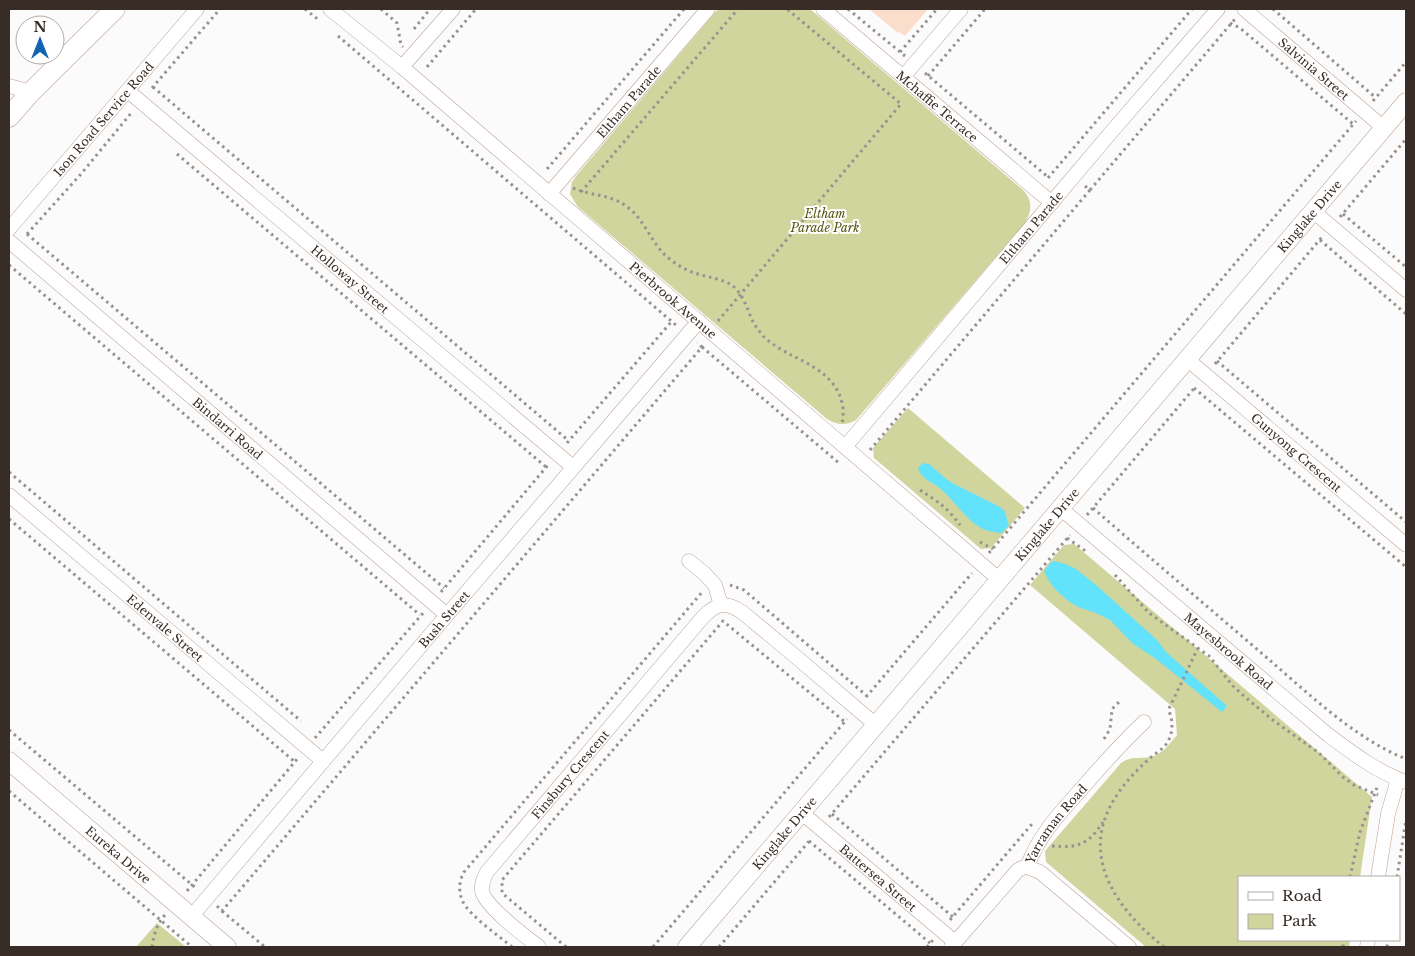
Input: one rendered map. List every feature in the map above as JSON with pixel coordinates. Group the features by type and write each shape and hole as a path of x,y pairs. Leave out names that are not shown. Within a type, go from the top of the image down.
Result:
{"main road":[{"path":"9,117 31,92 115,9"},
{"path":"9,106 31,92"}],"street":[{"name":"Ison Road Service Road","path":"9,229 197,9"},
{"name":"Pierbrook Avenue","path":"330,9 402,68 710,331 849,442 1000,580"},
{"name":"Pierbrook Avenue","path":"338,9 346,22"},
{"path":"402,68 453,9"},
{"name":"Eltham Parade","path":"549,194 708,9"},
{"name":"Mchaffie Terrace","path":"823,9 1052,203"},
{"path":"903,77 962,9"},
{"name":"Eltham Parade","path":"849,442 1217,10"},
{"name":"Salvinia Street","path":"1242,11 1384,128"},
{"path":"9,86 31,92"},
{"name":"Holloway Street","path":"128,91 573,467"},
{"name":"Kinglake Drive","path":"687,947 1406,102"},
{"path":"1313,211 1406,290"},
{"name":"Bindarri Road","path":"12,244 447,615"},
{"name":"Bush Street","path":"191,917 699,321"},
{"name":"Gunyong Crescent","path":"1187,359 1406,545"},
{"name":"Edenvale Street","path":"9,494 323,761"},
{"name":"Mayesbrook Road","path":"1060,508 1327,734 1356,756 1383,772 1402,780"},
{"path":"689,561 706,574 715,586 721,605 735,607 742,612 876,725"},
{"name":"Finsbury Crescent","path":"539,947 488,902 482,891 486,872 703,617 709,611 721,605"},
{"name":"Yarraman Road","path":"953,945 1018,870 1027,867 1036,846 1050,824 1144,722"},
{"name":"Eureka Drive","path":"9,761 227,947"},
{"path":"1378,876 1391,801 1402,780"},
{"name":"Battersea Street","path":"802,813 941,931 953,945"},
{"path":"1027,867 1040,872 1129,947"}],"path":[{"path":"12,244 27,234 81,174 140,101 220,9"},
{"path":"305,9 320,22"},
{"path":"381,9 397,23 401,45 434,73"},
{"path":"427,67 476,9"},
{"path":"684,9 547,170 560,181 581,192 612,198 626,206 635,214 666,256 678,265 694,273 729,283 740,294 755,326 765,338 780,349 818,370 831,381 839,392 842,404 842,426 849,442 864,447 876,454"},
{"path":"581,192 738,9"},
{"path":"710,331 901,104 787,9"},
{"path":"848,9 1048,177"},
{"path":"900,52 937,9"},
{"path":"928,76 985,9"},
{"path":"1037,191 1192,9"},
{"path":"1273,9 1376,98"},
{"path":"1217,10 1231,24 1240,28 1353,124"},
{"path":"870,450 1242,11"},
{"path":"335,34 844,468"},
{"path":"653,947 1406,62"},
{"path":"153,86 569,440"},
{"path":"130,114 137,120"},
{"path":"719,947 1406,139"},
{"path":"175,152 546,467"},
{"path":"1059,165 1090,190"},
{"path":"1342,214 1406,267"},
{"path":"27,234 444,588"},
{"path":"1320,240 1406,314"},
{"path":"9,265 420,615"},
{"path":"222,911 702,347"},
{"path":"1217,361 1406,522"},
{"path":"1194,388 1406,567"},
{"path":"9,472 303,722"},
{"path":"916,487 940,502 964,530"},
{"path":"1092,508 1357,733 1391,753 1406,759"},
{"path":"9,519 295,762"},
{"path":"1067,538 1090,554"},
{"path":"978,540 993,549"},
{"path":"1109,570 1149,613 1209,656 1233,686 1274,721 1319,753 1343,777 1354,785 1391,801"},
{"path":"566,947 502,893 502,880 723,621 845,722"},
{"path":"1036,846 1072,847 1089,840 1096,832 1117,794 1128,780 1167,743 1172,734 1173,726 1169,710 1198,648"},
{"path":"1102,742 1110,729 1112,710 1120,701"},
{"path":"9,730 265,947"},
{"path":"1350,876 1360,832 1383,772"},
{"path":"9,791 192,947"},
{"path":"832,814 952,917"},
{"path":"926,947 1037,818"},
{"path":"1104,819 1100,845 1101,861 1113,892 1128,913 1151,937 1164,947"},
{"path":"1398,876 1406,820"},
{"path":"809,841 930,943"}],"green space":[{"name":"Eltham Parade Park","path":"718,9 810,9 1023,190 1029,198 1030,210 1025,223 856,420 849,423 838,424 827,419 578,207 570,194 572,182 576,176"},
{"path":"908,408 1025,508 991,548 981,549 874,458 873,448"},
{"path":"1074,544 1372,797 1360,876 1238,876 1238,941 1350,941 1349,947 1146,947 1046,862 1045,851 1121,763 1134,758 1147,758 1156,755 1165,749 1177,735 1175,709 1030,585 1064,545"},
{"path":"157,923 186,947 136,947"}],"water":[{"path":"923,463 929,464 952,483 1004,510 1009,525 1002,533 988,531 976,525 941,489 922,476 918,468"},
{"path":"1052,561 1063,563 1076,569 1096,585 1157,640 1166,652 1227,706 1222,712 1156,659 1132,643 1110,620 1078,607 1067,600 1055,589 1044,571"}],"building":[{"path":"869,9 928,9 905,36 898,33"}]}
